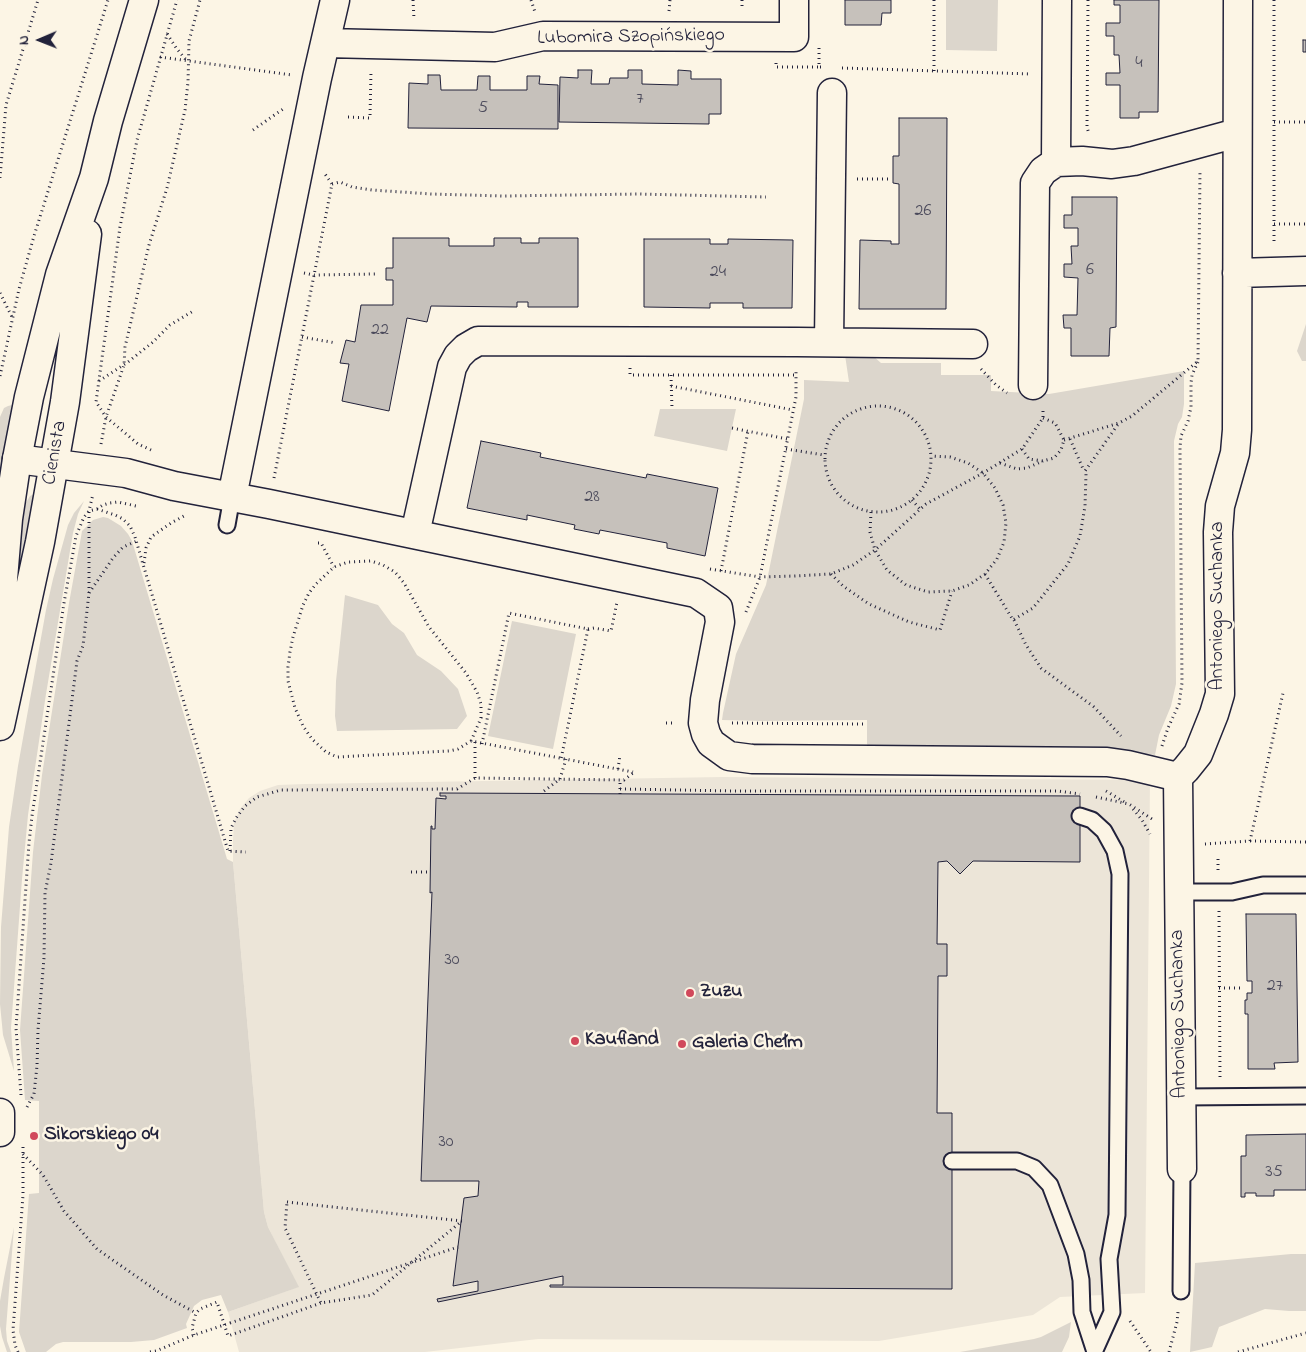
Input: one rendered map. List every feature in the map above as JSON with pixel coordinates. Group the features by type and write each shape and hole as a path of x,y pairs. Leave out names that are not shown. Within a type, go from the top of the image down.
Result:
{"street":[{"name":"Cienista","path":"0,684 3,578 8,519 17,458 39,356 60,275 94,178 108,121 144,0"},
{"path":"232,496 317,78 335,0"},
{"name":"Lubomira Szopińskiego","path":"326,43 495,48 543,36 794,37 794,0"},
{"path":"1056,162 1057,0"},
{"name":"Antoniego Suchanka","path":"1182,1169 1178,892 1160,773 1186,769 1198,754 1220,694 1218,532 1220,506 1235,453 1237,430 1238,0"},
{"path":"829,342 833,76"},
{"path":"1022,390 1035,183 1043,171 1056,162 1082,161 1112,164 1127,162 1237,133"},
{"name":"Cienista","path":"0,726 40,542 66,402 94,178"},
{"path":"1236,273 1306,271"},
{"path":"415,534 452,367 458,356 466,348 478,342 973,344"},
{"path":"17,458 126,473 174,486 232,496 696,593 718,608 720,622 705,700 703,723 711,743 729,756 752,759 1107,762 1160,773"},
{"path":"10,1105 11,1138"}],"lane":[{"path":"226,525 232,496"},
{"path":"1080,816 1092,820 1104,831 1115,850 1120,874 1117,1215 1109,1260 1112,1312 1095,1351"},
{"path":"1178,892 1232,892 1263,885 1306,885"},
{"path":"1182,1097 1306,1096"},
{"path":"952,1161 1017,1160 1034,1168 1050,1185 1076,1254 1081,1280 1082,1312 1095,1351"},
{"path":"1181,1291 1182,1169"}],"path":[{"path":"0,178 6,105 38,0"},
{"path":"0,376 12,318 34,236 108,0"},
{"path":"106,418 96,402 120,227 137,140 177,0"},
{"path":"26,1108 34,1094 37,1066 44,958 45,892 51,863 78,661 83,646 90,594 89,511 106,418 124,364 125,347 151,238 167,188 185,110 189,41 200,0"},
{"path":"934,0 934,71"},
{"path":"1088,0 1087,127 1091,138"},
{"path":"1274,0 1274,272"},
{"path":"164,28 176,49 187,61"},
{"path":"160,57 317,78"},
{"path":"348,117 370,118 371,64"},
{"path":"819,67 833,76 934,71 1057,75"},
{"path":"1274,122 1306,122"},
{"path":"1160,773 1162,742 1179,704 1182,683 1180,448 1181,436 1188,421 1191,407 1192,375 1198,361 1200,168"},
{"path":"273,482 332,184 322,170"},
{"path":"332,184 340,182 352,187 372,190 431,194 514,196 640,194 766,197"},
{"path":"1274,224 1306,224"},
{"path":"279,268 314,275 376,274"},
{"path":"0,293 12,318"},
{"path":"99,382 153,342 170,325 195,310"},
{"path":"302,337 336,343"},
{"path":"630,342 630,375 796,377 796,397 760,577 746,613"},
{"path":"748,431 723,571 760,577 831,574 853,565 875,550 926,504 1022,449 1043,418 1043,388 1022,390 996,385 980,369 973,344"},
{"path":"1064,440 1119,423 1132,416 1198,361"},
{"path":"671,375 672,409"},
{"path":"671,386 793,410"},
{"path":"884,406 907,414 917,422 929,444 931,456 930,470 919,494 912,500 897,509 871,512 858,509 836,493 829,482 825,469 824,455 829,437 839,422 860,408 884,406"},
{"path":"999,463 1016,469 1027,468 1054,458 1061,450 1064,440 1055,423 1043,418"},
{"path":"1085,471 1119,423"},
{"path":"732,428 787,439"},
{"path":"1014,620 1032,608 1068,564 1080,536 1085,506 1086,474 1070,439"},
{"path":"786,449 824,455"},
{"path":"1022,449 1029,459 1043,461"},
{"path":"871,512 870,532 875,550 888,570 906,585 928,592 952,591 969,585 985,574 997,559 1004,542 1006,523 1003,505 995,488 983,473 968,463 950,457 931,456"},
{"path":"912,500 920,509"},
{"path":"97,509 123,520 130,526 137,541 228,851 246,852"},
{"path":"10,1105 32,816 76,536 84,517 89,511"},
{"path":"143,564 146,548 151,537 171,522 184,516"},
{"path":"90,594 112,558 123,548 137,541"},
{"path":"314,542 321,544 334,567"},
{"path":"230,851 231,828 236,818 245,806 257,797 269,792 281,790 457,789 474,778 624,780 633,772 473,742 449,751 337,757 326,752 312,739 303,726 291,697 288,681 290,652 297,623 309,593 334,567 348,562 371,561 395,572 404,583 429,627 466,673 477,692 481,704 481,718 473,742 474,778"},
{"path":"831,574 842,586 869,604 909,622 940,630 952,591"},
{"path":"985,574 1041,668 1094,707 1160,773"},
{"path":"482,744 509,612 588,629 594,628 611,631 622,577"},
{"path":"561,759 588,629"},
{"path":"1250,841 1283,693"},
{"path":"739,724 864,724"},
{"path":"618,769 620,755"},
{"path":"544,792 560,779 566,759"},
{"path":"620,780 620,791 1058,791 1081,794"},
{"path":"1072,792 1077,789"},
{"path":"1106,791 1159,823"},
{"path":"1090,796 1129,804 1151,835"},
{"path":"1202,844 1250,841 1306,842"},
{"path":"1218,859 1220,1096"},
{"path":"411,872 430,872"},
{"path":"1219,988 1241,988"},
{"path":"11,1138 43,1175 64,1211 97,1250 163,1296 196,1313"},
{"path":"18,1352 13,1330 23,1195 23,1154"},
{"path":"194,1335 192,1328 196,1313 200,1309 217,1302 228,1336 321,1303 372,1295 462,1220 287,1202 285,1228 321,1303"},
{"path":"150,1352 230,1322 458,1247"},
{"path":"1169,1352 1177,1322 1181,1291"},
{"path":"1130,1320 1151,1352"},
{"path":"1238,1352 1306,1333"}],"shaded area":[{"path":"946,0 998,0 997,51 946,50"},
{"path":"1306,324 1306,361 1302,361 1297,351"},
{"path":"845,355 872,355 881,363 941,363 941,375 991,375 991,391 1049,394 1184,371 1184,404 1174,441 1176,684 1171,706 1159,735 1155,755 1058,747 869,747 867,744 867,720 722,720 736,654 766,585 804,399 804,380 849,382"},
{"path":"12,405 0,486 0,417 4,408"},
{"path":"660,409 736,409 727,451 654,436"},
{"path":"34,494 36,496 18,588 11,590 21,511 30,496"},
{"path":"84,501 73,533 28,815 11,1028 14,1071 3,1035 0,1004 1,927 9,827 18,766 53,579 68,525 74,513"},
{"path":"103,517 121,526 132,541 227,859 233,862 264,1212 268,1227 299,1287 228,1312 221,1295 202,1300 194,1306 186,1324 187,1328 154,1340 63,1342 56,1344 46,1352 26,1352 19,1332 29,1194 39,1193 39,1101 25,1100 20,1030 33,852 42,775 82,531 93,520"},
{"path":"345,595 378,605 392,624 404,633 417,655 441,671 458,689 467,716 457,729 337,731 335,716 336,681"},
{"path":"512,621 576,634 553,749 488,736"},
{"path":"722,777 1150,780 1145,1293 1060,1297 1033,1315 879,1341 538,1339 425,1352 239,1352 228,1312 298,1287 268,1227 264,1212 233,862 234,823 240,809 249,798 260,791 278,785"},
{"path":"14,1227 6,1329 7,1341 11,1352 7,1352 0,1326 0,1301"},
{"path":"1306,1254 1306,1311 1265,1309 1219,1327 1212,1347 1190,1352 1195,1263"},
{"path":"1071,1322 1069,1337 1062,1352 960,1352 1034,1339"}],"building":[{"path":"845,0 891,0 891,13 882,13 881,25 845,25"},
{"path":"1114,0 1159,0 1158,112 1139,112 1139,118 1120,118 1120,85 1106,85 1106,73 1120,73 1119,55 1114,55 1114,36 1106,36 1106,23 1120,23 1120,5 1114,5"},
{"path":"1303,40 1306,40 1306,52 1303,52"},
{"path":"578,70 592,70 591,84 609,84 610,78 628,78 628,70 642,70 642,84 678,85 678,70 691,71 691,79 721,79 721,114 709,114 709,124 559,122 560,77 578,78"},
{"path":"428,75 440,75 441,90 477,90 478,76 490,76 490,90 527,90 527,76 540,76 539,84 558,85 558,129 408,128 409,83 428,84"},
{"path":"899,118 947,118 946,309 859,309 860,240 891,241 891,244 899,244 899,184 893,183 893,156 899,156"},
{"path":"1072,197 1117,197 1116,327 1110,328 1109,356 1071,356 1071,328 1064,328 1063,315 1077,315 1078,278 1064,277 1064,264 1072,264 1071,246 1078,246 1078,228 1064,228 1064,215 1072,215"},
{"path":"393,238 449,238 449,246 494,246 494,238 521,238 521,243 539,243 539,238 578,238 578,307 528,307 528,302 517,302 517,307 431,306 427,322 407,318 389,411 342,401 349,364 340,363 346,340 355,342 361,305 393,305 393,280 386,280 386,268 393,268"},
{"path":"644,239 710,239 710,244 728,244 728,239 793,240 792,308 743,308 743,303 710,303 710,308 644,307"},
{"path":"481,441 541,453 540,457 646,478 647,474 718,488 705,556 667,548 667,543 600,530 599,534 574,529 575,525 527,515 527,520 467,508"},
{"name":"Galeria Chełm","path":"440,793 1080,796 1080,862 973,861 960,874 947,861 938,862 937,944 947,944 947,976 938,976 937,1113 952,1113 952,1289 550,1287 550,1285 563,1285 563,1276 438,1302 437,1299 478,1291 478,1281 453,1286 464,1198 478,1196 479,1181 421,1181 432,892 430,893 431,826 432,829 435,829 436,798 446,799 446,796 440,796"},
{"path":"1246,914 1296,914 1298,1062 1274,1063 1275,1069 1248,1069 1248,1014 1245,1014 1245,1000 1247,1000 1247,993 1252,993 1252,981 1247,981"},
{"path":"1306,1134 1306,1190 1274,1190 1274,1196 1256,1196 1256,1193 1245,1193 1245,1197 1241,1197 1241,1156 1246,1156 1246,1135"}],"place":[{"name":"Zuzu","path":"690,993"},
{"name":"Kaufland","path":"575,1041"},
{"name":"Galeria Chełm","path":"682,1044"},
{"name":"Sikorskiego 04","path":"34,1136"}]}
